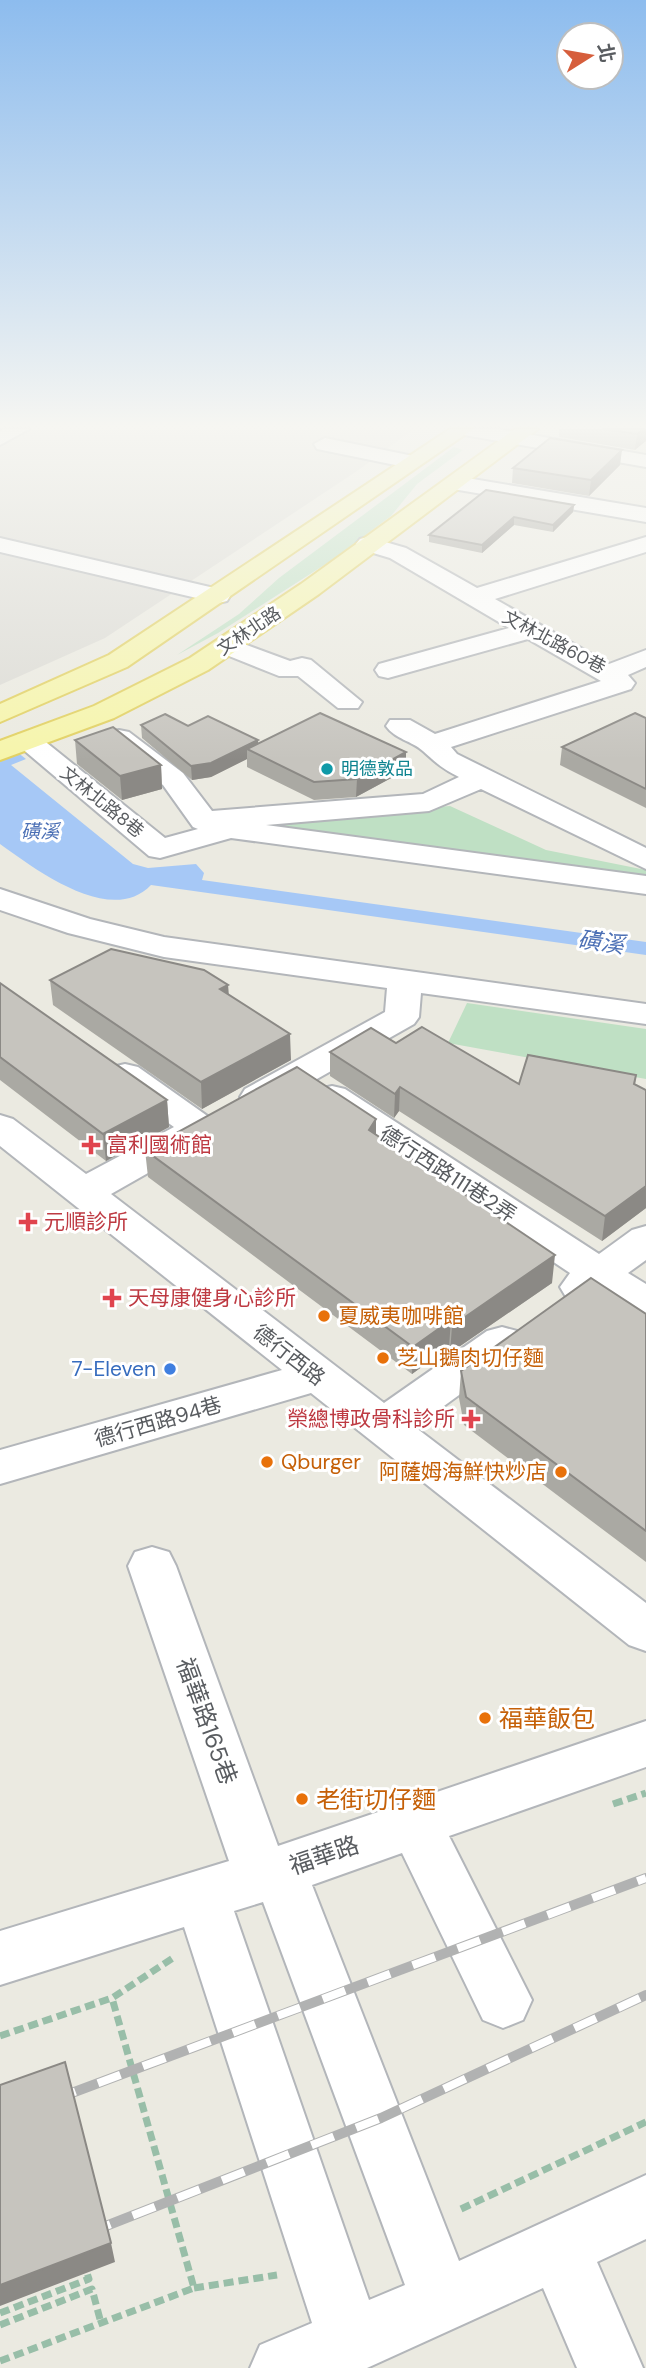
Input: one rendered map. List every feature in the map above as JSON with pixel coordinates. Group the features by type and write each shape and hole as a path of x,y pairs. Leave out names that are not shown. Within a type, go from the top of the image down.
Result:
{"main road":[{"path":"3,709 118,661 300,540"},
{"name":"文林北路","path":"14,746 104,712 228,646 374,540"}],"street":[{"name":"文林北路60巷","path":"368,544 398,554 530,630 632,668"},
{"path":"472,598 646,544"},
{"path":"0,545 218,596"},
{"path":"388,670 530,630"},
{"path":"228,646 288,670 302,666 348,702"},
{"path":"432,744 622,683 632,668"},
{"path":"400,726 432,744 447,760 646,860"},
{"path":"117,736 173,779 204,821 429,803 483,777"},
{"name":"文林北路8巷","path":"14,746 160,849 230,829 646,886"},
{"path":"0,899 79,926 164,947 646,1014"},
{"path":"84,1192 402,1017 405,979"},
{"path":"100,1057 200,1128"},
{"name":"德行西路111巷2弄","path":"298,1074 646,1304"},
{"name":"德行西路","path":"0,1127 646,1631"},
{"path":"384,1426 646,1240"},
{"name":"德行西路94巷","path":"0,1467 316,1376"},
{"name":"福華路165巷","path":"152,1566 270,1874 443,2302"},
{"name":"福華路","path":"0,1958 270,1874 646,1744"},
{"path":"416,1825 503,2000"},
{"path":"201,1896 351,2342"},
{"path":"283,2368 443,2302 646,2206"},
{"path":"558,2246 610,2368"}],"path":[{"path":"0,2036 112,1997 194,2288 0,2361"},
{"path":"0,2313 89,2279 88,2273"},
{"path":"0,2325 92,2289 101,2323"}],"shaded area":[{"path":"0,540 254,540 105,638 0,685"}],"green space":[{"path":"330,540 359,540 218,633 177,655 239,614 279,578"},
{"path":"450,806 546,850 646,870 646,878 243,822"},
{"path":"467,1003 646,1029 646,1079 448,1043"}],"water":[{"name":"磺溪","path":"0,739 26,759 11,765 133,864 148,868 196,864 204,873 202,880 646,942 646,955 151,885 134,896 115,900 74,890 33,867 0,844"}],"building":[{"path":"453,540 488,540 482,545"},
{"path":"320,713 406,752 357,779 314,782 247,749"},
{"path":"635,713 646,718 646,789 562,747"},
{"path":"165,714 188,726 208,716 258,740 211,763 191,766 141,725"},
{"path":"113,727 161,765 120,776 75,740"},
{"path":"111,949 204,970 228,985 220,989 290,1034 201,1082 50,980"},
{"path":"0,983 167,1100 103,1134 0,1057"},
{"path":"422,1027 519,1084 528,1055 636,1075 634,1084 646,1090 646,1186 605,1216 400,1087 395,1094 330,1052 371,1028 396,1043"},
{"path":"297,1067 376,1119 369,1130 555,1255 452,1326 451,1320 413,1347 145,1150"},
{"path":"591,1278 646,1314 646,1531 466,1397 461,1371"},
{"path":"65,2062 111,2243 0,2285 0,2085"}],"railway":[{"path":"53,2100 646,1878"},
{"path":"88,2233 381,2118 646,1995"}],"place":[{"name":"明德敦品","path":"327,769"},
{"name":"富利國術館","path":"91,1145"},
{"name":"元順診所","path":"28,1222"},
{"name":"天母康健身心診所","path":"112,1298"},
{"name":"夏威夷咖啡館","path":"324,1316"},
{"name":"芝山鵝肉切仔麵","path":"383,1358"},
{"name":"7-Eleven","path":"170,1369"},
{"name":"榮總博政骨科診所","path":"471,1419"},
{"name":"Qburger","path":"267,1462"},
{"name":"阿薩姆海鮮快炒店","path":"561,1472"},
{"name":"福華飯包","path":"485,1718"},
{"name":"老街切仔麵","path":"302,1799"}]}
